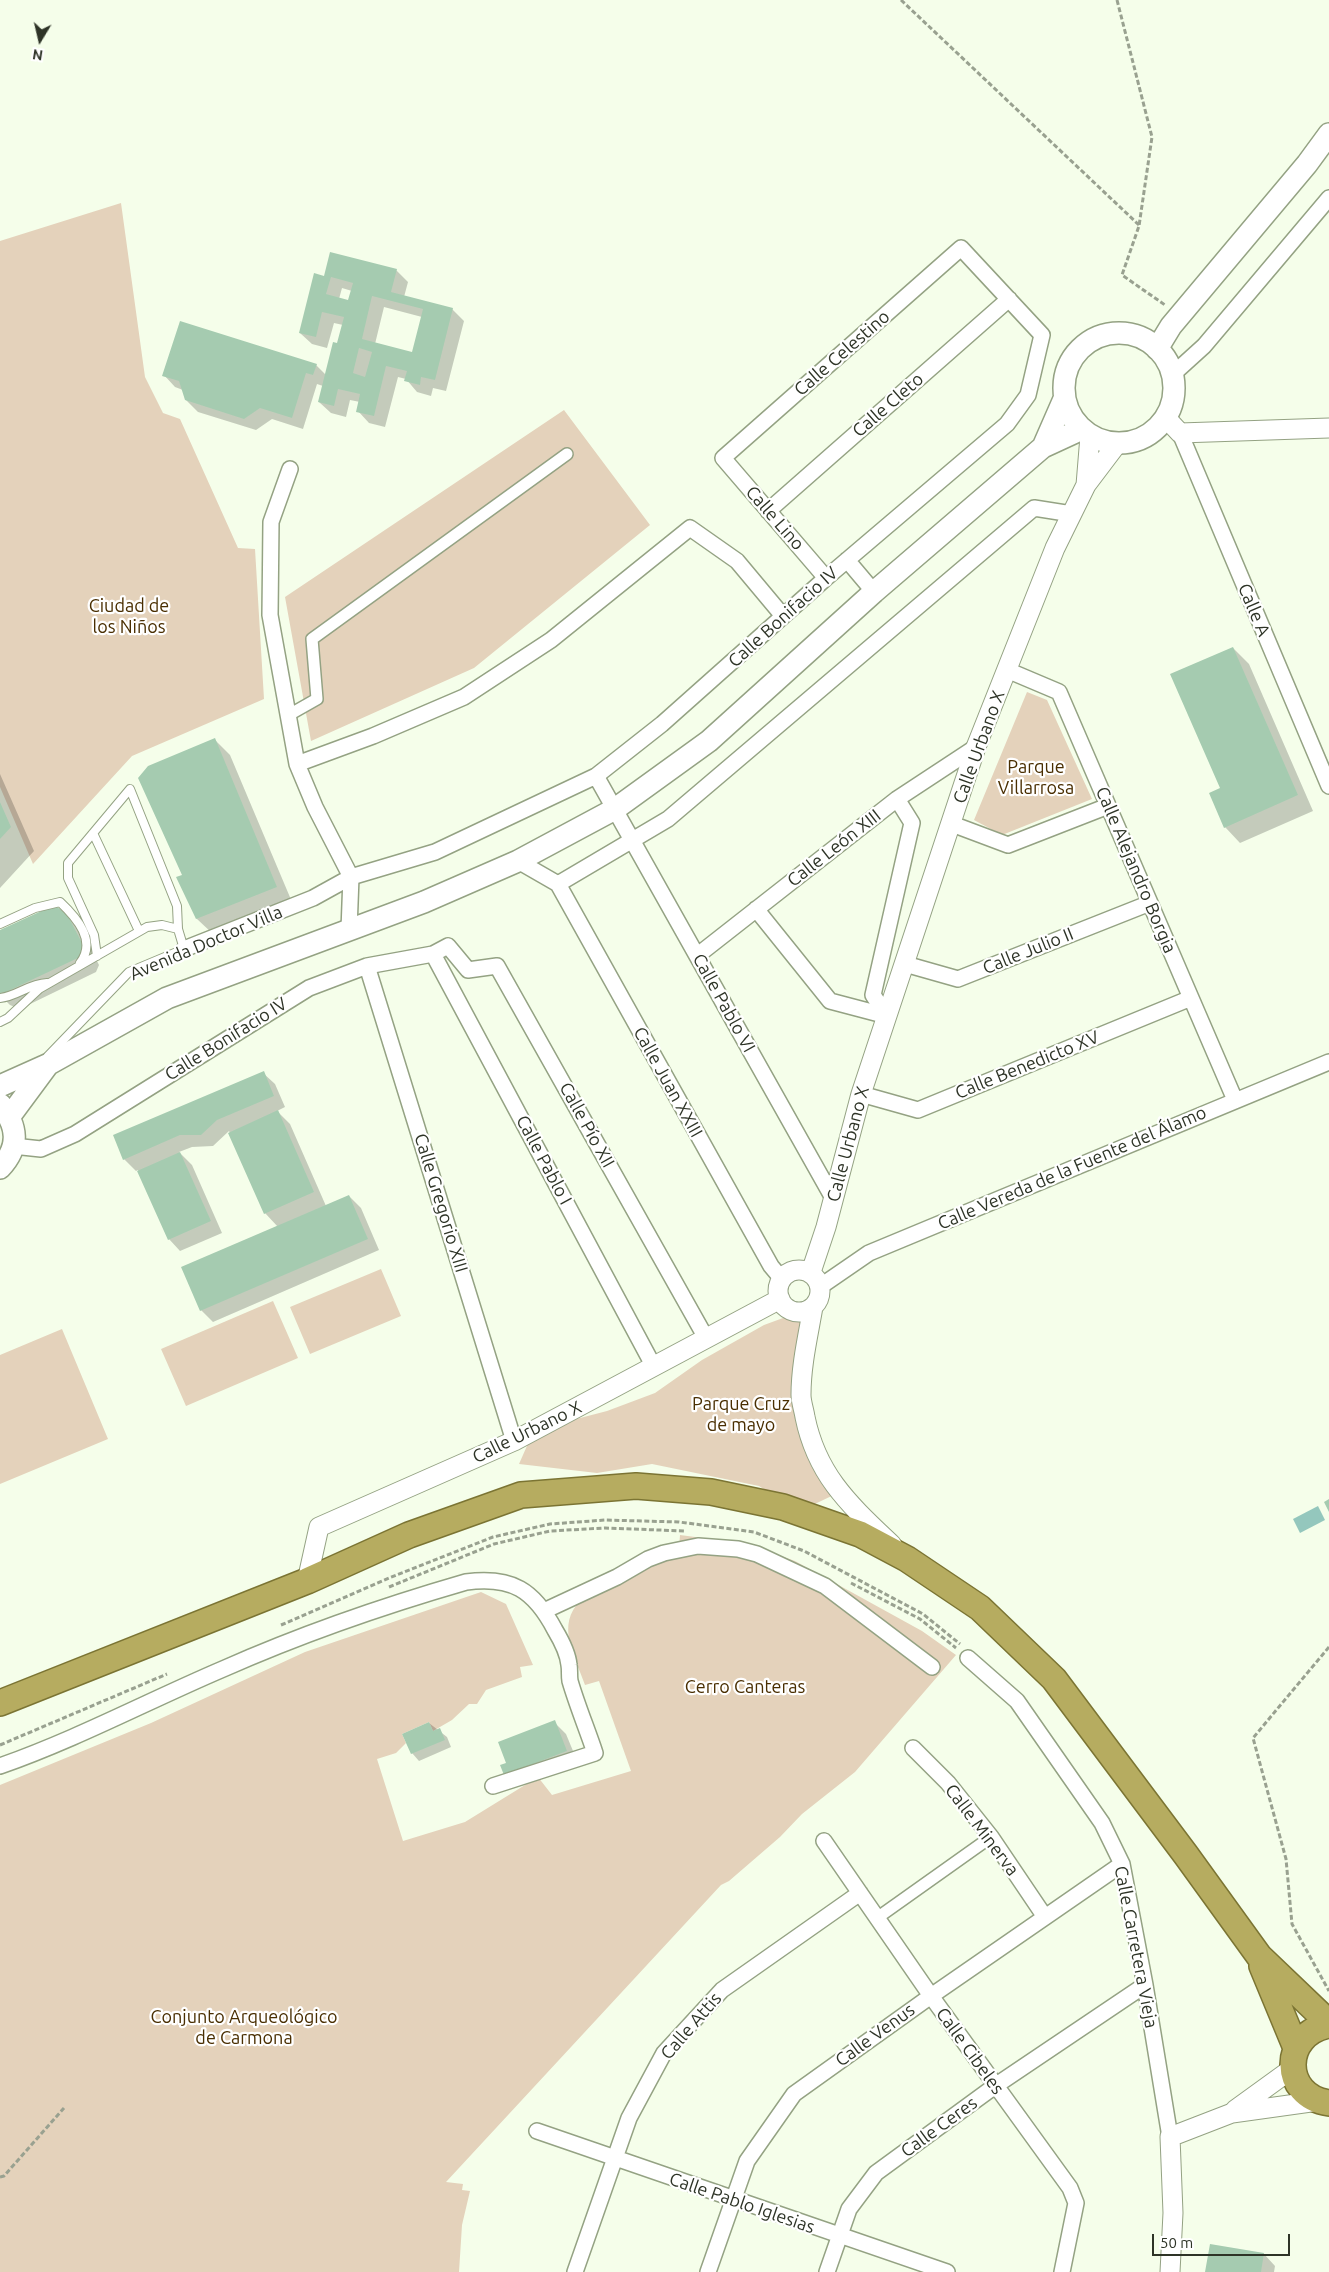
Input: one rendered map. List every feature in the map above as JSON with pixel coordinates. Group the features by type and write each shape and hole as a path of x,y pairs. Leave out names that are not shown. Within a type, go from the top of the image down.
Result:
{"highway":[{"path":"0,1703 307,1581 409,1535 521,1495 636,1486 712,1492 784,1507 860,1534 907,1559 980,1608 1054,1679 1186,1855 1258,1956 1329,2024 1310,2032 1294,2058"},
{"path":"1258,1956 1294,2058 1301,2088 1323,2102"}],"main road":[{"path":"1157,349 1180,315 1307,164 1329,134"},
{"path":"1108,334 1126,334 1142,339 1157,349 1166,361 1172,375 1173,397 1166,418 1153,432 1136,441 1117,444 1103,441 1086,432 1070,416 1064,399 1064,382 1068,365 1078,351 1092,340 1108,334"},
{"path":"1043,447 1064,399"},
{"path":"0,1086 41,1068 167,998 424,902 518,861 615,809 709,741 874,592 1043,447 1086,432"},
{"path":"0,1168 8,1160 13,1146 14,1131 5,1110 41,1068"}],"street":[{"path":"1172,375 1204,346 1329,198"},
{"name":"Calle Bonifacio IV","path":"351,877 435,852 596,776 662,724 826,578 1007,424 1028,395 1042,335 961,248"},
{"name":"Calle Celestino","path":"723,458 961,248"},
{"name":"Calle Cleto","path":"768,511 1009,299"},
{"path":"1166,418 1180,433 1329,428"},
{"path":"1086,432 1086,485"},
{"name":"Calle A","path":"1180,433 1329,786"},
{"path":"1086,485 1117,444"},
{"path":"287,716 317,699 312,639 567,454"},
{"name":"Calle Lino","path":"723,458 826,578"},
{"path":"290,469 271,522 270,615 297,764 351,877 349,930"},
{"name":"Calle Urbano X","path":"816,1279 833,1198 861,1094 976,747 1055,548 1086,485"},
{"path":"518,861 558,884 633,841 668,819 1034,508 1072,514"},
{"path":"297,764 373,736 464,697 551,640 690,528 737,561 783,616"},
{"path":"847,560 874,592"},
{"name":"Calle Alejandro Borgia","path":"1007,670 1058,692 1235,1100"},
{"name":"Calle León XIII","path":"698,955 897,799 976,747"},
{"name":"Calle Pablo VI","path":"596,776 833,1198"},
{"path":"887,1016 873,995 912,823 897,799"},
{"path":"952,824 1008,845 1108,806"},
{"name":"Avenida Doctor Villa","path":"184,949 313,898 351,877"},
{"name":"Calle Juan XXIII","path":"558,884 771,1266 781,1278"},
{"name":"Calle Julio II","path":"905,964 958,979 1150,903"},
{"path":"756,909 830,1001 887,1016"},
{"name":"Calle Bonifacio IV","path":"13,1146 41,1149 75,1134 309,988 367,966 433,954 448,946"},
{"name":"Calle Pío XII","path":"448,946 468,970 497,966 706,1338"},
{"name":"Calle Pablo I","path":"433,954 654,1367"},
{"name":"Calle Gregorio XIII","path":"367,966 514,1441"},
{"name":"Calle Benedicto XV","path":"861,1094 918,1110 1191,998"},
{"name":"Calle Vereda de la Fuente del Álamo","path":"816,1279 869,1252 1329,1062"},
{"path":"813,1307 799,1312 788,1309 780,1299 778,1290 781,1278 796,1269 816,1279 820,1298 813,1307 804,1351 801,1396 809,1434 821,1466 840,1492 907,1559"},
{"name":"Calle Urbano X","path":"307,1581 319,1527 514,1441 780,1299"},
{"path":"544,1611 616,1577 648,1559 664,1553 698,1546 738,1549 757,1554 825,1586 932,1667"},
{"path":"0,1766 68,1740 222,1669 275,1647 392,1604 460,1584 489,1580 511,1584 527,1592 544,1611 557,1634 570,1665 569,1678 595,1753 493,1786"},
{"name":"Calle Carretera Vieja","path":"967,1653 1017,1701 1102,1823 1122,1864 1145,1984 1170,2137 1173,2213 1170,2272"},
{"name":"Calle Minerva","path":"913,1748 948,1783 991,1837 1044,1918"},
{"path":"877,1918 991,1837"},
{"name":"Calle Cibeles","path":"824,1841 931,1996 1070,2188 1076,2203 1062,2272"},
{"name":"Calle Venus","path":"708,2272 747,2161 794,2094 931,1996 1122,1864"},
{"name":"Calle Attis","path":"575,2272 629,2118 664,2053 722,1990 860,1894"},
{"name":"Calle Ceres","path":"827,2272 849,2209 876,2173 995,2086 1145,1984"},
{"path":"1232,2112 1294,2058"},
{"path":"1170,2137 1232,2112 1323,2102"},
{"name":"Calle Pablo Iglesias","path":"537,2131 947,2272"}],"lane":[{"path":"97,956 94,936 68,878 68,863 130,790 177,906 178,929 184,949"},
{"path":"93,833 140,932"},
{"path":"0,924 35,908 60,902 75,915 87,940 85,956 77,967"},
{"path":"0,1022 8,1018 39,989 147,927 162,925 178,929"},
{"name":"Avenida Doctor Villa","path":"41,1068 128,972 184,949"},
{"path":"0,998 13,995 34,984 50,982"}],"path":[{"path":"901,0 1139,226"},
{"path":"1117,0 1152,137 1139,226 1122,276 1180,315"},
{"path":"272,1629 389,1578 494,1538 550,1524 606,1520 679,1522 754,1532 804,1551 923,1614 967,1653"},
{"path":"382,1590 494,1544 550,1531 605,1528 688,1531"},
{"path":"844,1579 920,1619 967,1653"},
{"path":"1329,1647 1253,1738 1286,1860 1292,1924 1329,1991"},
{"path":"0,1745 172,1672"},
{"path":"0,2177 4,2176 64,2108"}],"green space":[{"name":"Ciudad de los Niños","path":"121,203 145,377 163,413 180,419 238,548 255,549 264,699 132,756 33,864 0,787 0,241"},
{"path":"564,410 650,525 474,668 311,741 285,597"},
{"name":"Parque Villarrosa","path":"1027,692 1047,700 1092,799 1002,835 974,820"},
{"path":"381,1269 401,1316 310,1354 290,1307"},
{"path":"273,1301 298,1358 186,1406 161,1349"},
{"name":"Parque Cruz de mayo","path":"813,1307 809,1434 840,1492 798,1512 759,1486 652,1464 597,1473 519,1464 534,1430 607,1411 655,1393 702,1360 764,1325"},
{"path":"62,1329 108,1439 0,1484 0,1355"},
{"name":"Conjunto Arqueológico de Carmona","path":"680,1535 748,1544 795,1561 922,1631 956,1655 855,1772 802,1814 780,1837 729,1881 721,1885 446,2182 463,2184 462,2190 470,2191 462,2225 459,2272 0,2272 0,1785 151,1723 305,1652 481,1592 506,1604 533,1665 520,1667 522,1677 486,1690 477,1704 469,1704 452,1720 433,1731 429,1722 402,1734 406,1743 396,1753 377,1759 403,1841 465,1822 538,1777 552,1795 631,1771 599,1681 585,1685 572,1652 568,1630 569,1620 573,1610 581,1600 679,1548"}],"water":[{"path":"1318,1506 1325,1520 1300,1533 1293,1519"}],"building":[{"path":"330,252 397,269 391,292 453,308 435,380 421,377 420,385 404,381 407,371 386,366 374,416 356,412 360,394 338,389 334,406 318,402 333,342 337,343 344,317 322,312 316,337 299,333 314,273 324,276","holes":["331,277 353,283 348,300 326,294","372,296 423,309 412,352 362,339","359,348 372,352 365,377 353,373"]},
{"path":"180,321 317,364 313,375 306,373 292,418 260,408 244,419 185,400 179,381 162,376"},
{"path":"1233,647 1298,795 1224,828 1209,793 1220,788 1170,674"},
{"path":"215,738 277,887 196,919 176,877 182,875 138,778 148,766"},
{"path":"0,802 11,827 0,839"},
{"path":"57,907 67,914 81,941 84,949 80,957 6,992 0,993 0,930 48,908"},
{"path":"264,1071 274,1096 217,1120 201,1135 180,1135 123,1160 113,1135"},
{"path":"278,1110 314,1192 264,1214 228,1133"},
{"path":"180,1152 211,1221 168,1240 137,1171"},
{"path":"349,1195 368,1239 200,1311 181,1267"},
{"path":"1329,1499 1329,1512 1324,1502"},
{"path":"555,1720 567,1751 504,1775 500,1765 506,1763 498,1742"},
{"path":"429,1722 433,1731 440,1728 445,1740 411,1754 402,1734"},
{"path":"1210,2244 1264,2253 1261,2272 1205,2272"}],"park label":[{"name":"Cerro Canteras","path":"745,1687"}]}
